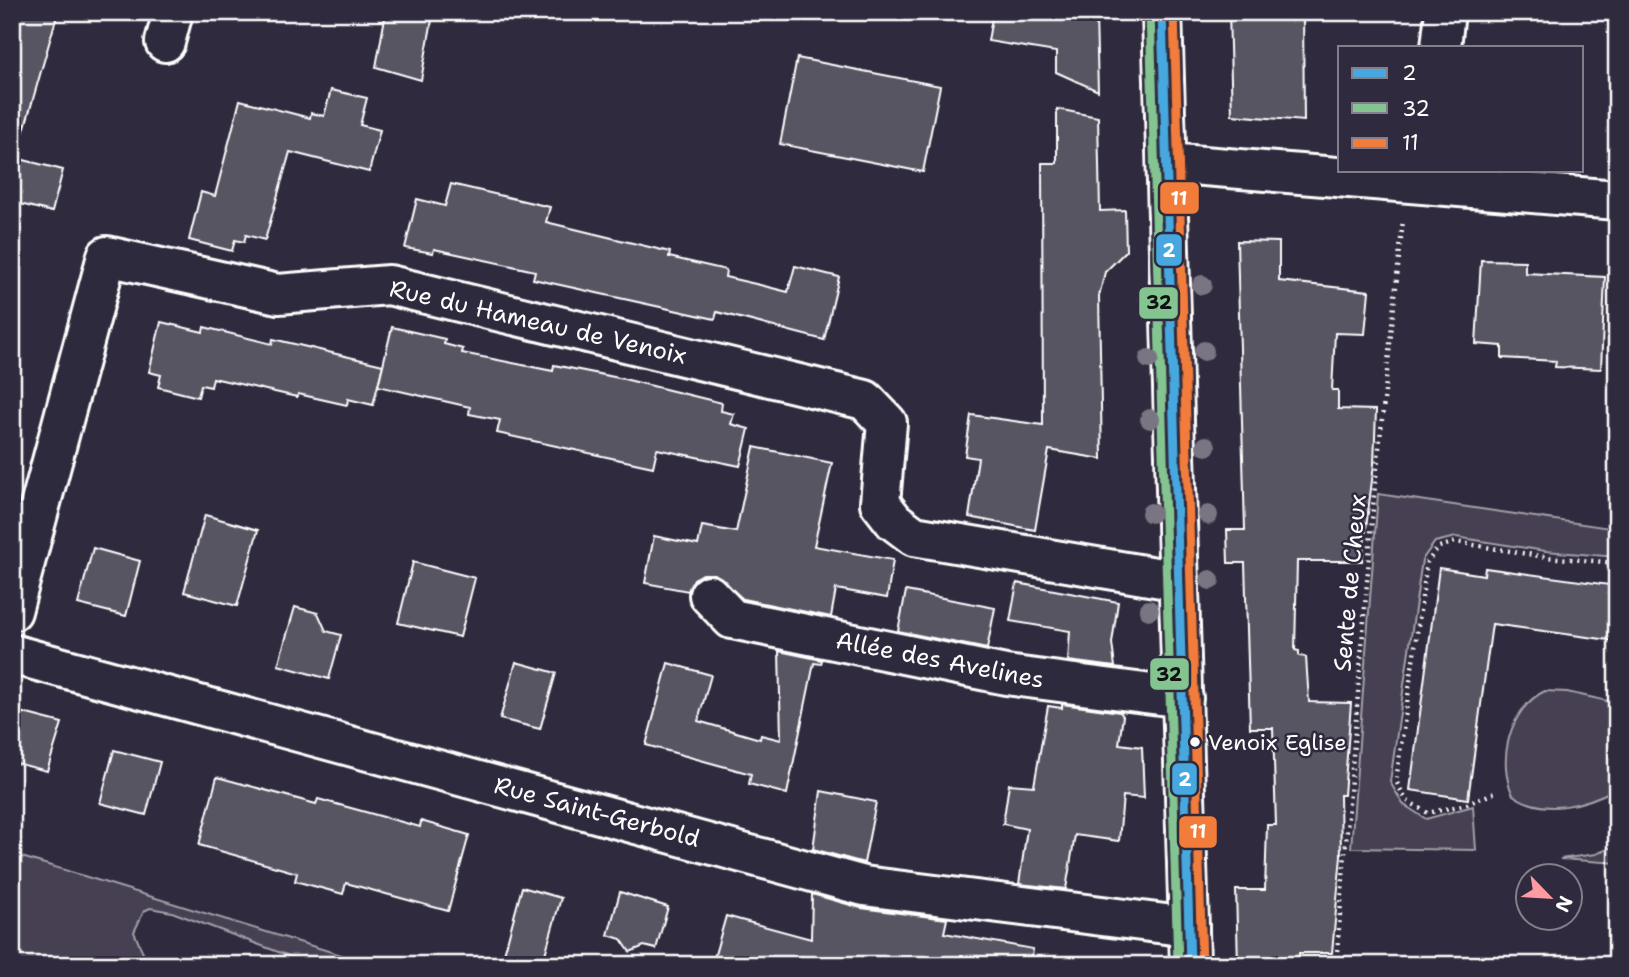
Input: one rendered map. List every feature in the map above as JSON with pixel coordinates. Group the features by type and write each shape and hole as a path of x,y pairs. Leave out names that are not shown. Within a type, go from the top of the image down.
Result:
{"street":[{"path":"1162,12 1190,965"},
{"path":"1441,46 1445,12"},
{"path":"1167,163 1428,178 1617,200"},
{"name":"Rue du Hameau de Venoix","path":"12,611 107,256 278,294 388,285 864,400 887,423 880,503 894,521 914,536 1179,581"},
{"name":"Allée des Avelines","path":"709,595 732,619 1006,675 1183,698"},
{"name":"Rue Saint-Gerbold","path":"12,654 864,886 1189,927"}],"path":[{"name":"Sente de Cheux","path":"1336,965 1374,496 1404,215"},
{"path":"1494,793 1467,804 1428,813 1406,800 1396,781 1427,562 1439,547 1456,542 1545,557 1617,563"}],"shaded area":[{"path":"1378,494 1617,529 1617,557 1545,551 1456,537 1435,542 1422,560 1390,782 1403,804 1426,819 1473,806 1476,850 1351,848"},
{"path":"1545,691 1567,692 1617,703 1617,788 1579,803 1551,807 1525,802 1513,795 1506,767 1510,736 1523,709"},
{"path":"1617,845 1617,863 1560,859 1596,854"},
{"path":"12,854 374,965 313,965 172,912 150,908 144,911 134,932 148,965 12,965"}],"building":[{"path":"12,12 58,12 21,141 12,140"},
{"path":"386,12 432,20 421,80 376,67"},
{"path":"993,12 1096,15 1098,91 1056,72 1056,52 988,41"},
{"path":"1229,12 1303,12 1304,121 1232,115"},
{"path":"797,58 940,86 923,172 780,144"},
{"path":"331,90 367,98 360,125 380,130 369,172 290,152 265,240 246,235 244,242 235,240 232,251 189,240 201,192 215,196 240,100 310,118 311,113 324,116"},
{"path":"1057,109 1098,117 1100,211 1125,210 1126,251 1105,272 1099,296 1102,459 1049,450 1035,530 969,517 978,458 965,456 971,415 1043,425 1042,163 1057,163"},
{"path":"12,157 63,170 52,212 12,202"},
{"path":"451,184 550,207 546,222 670,252 669,257 726,270 725,277 788,292 795,266 839,277 824,340 717,312 715,319 533,279 535,271 434,249 433,253 405,248 417,199 445,206"},
{"path":"1237,241 1279,242 1279,281 1369,291 1365,334 1335,333 1332,390 1338,390 1338,409 1376,410 1374,464 1362,561 1297,561 1295,650 1299,651 1299,656 1306,657 1309,702 1351,703 1344,795 1340,795 1341,856 1332,953 1299,953 1299,962 1238,964 1236,890 1265,890 1267,825 1276,825 1273,728 1250,728 1245,563 1228,563 1227,530 1245,530"},
{"path":"1481,260 1525,261 1525,273 1605,277 1601,369 1555,367 1556,361 1502,358 1502,346 1476,344"},
{"path":"161,322 203,332 204,327 272,344 273,339 383,365 373,405 348,399 347,405 298,394 297,397 213,378 211,387 201,385 198,397 158,387 161,375 149,372"},
{"path":"392,327 445,339 444,344 463,349 462,353 553,371 554,365 722,403 721,411 734,414 731,424 749,429 740,466 657,449 653,467 497,433 500,420 469,414 470,407 378,386"},
{"path":"754,447 832,463 814,546 893,560 887,598 836,589 831,617 743,599 714,574 703,574 694,579 688,591 645,583 654,536 698,545 702,526 736,532"},
{"path":"205,515 258,530 237,606 184,592"},
{"path":"93,548 140,561 126,616 78,604"},
{"path":"413,562 475,578 460,637 398,623"},
{"path":"1439,568 1484,575 1485,568 1617,586 1617,641 1492,624 1468,799 1410,790"},
{"path":"1017,583 1118,602 1112,643 1115,667 1068,661 1070,631 1010,621"},
{"path":"906,591 995,608 987,649 898,631"},
{"path":"295,607 318,613 326,631 341,635 329,679 278,665"},
{"path":"779,651 822,660 821,664 814,663 787,794 749,784 751,774 646,745 668,663 711,675 698,721 760,739 761,735 781,740"},
{"path":"516,662 556,673 540,729 500,719"},
{"path":"1062,704 1120,712 1123,716 1119,744 1142,747 1144,798 1123,796 1119,841 1075,835 1066,889 1019,884 1027,829 1003,824 1009,784 1034,786 1048,706 1062,708"},
{"path":"12,710 62,723 47,771 12,762"},
{"path":"114,750 160,762 146,815 100,803"},
{"path":"217,777 316,804 318,799 420,827 421,821 469,835 448,911 346,883 343,894 295,881 297,873 199,845"},
{"path":"821,791 876,802 864,863 813,849"},
{"path":"522,887 561,898 542,965 501,965"},
{"path":"620,892 668,907 656,949 644,946 630,952 621,939 608,935"},
{"path":"812,894 861,908 947,919 944,933 1033,949 1031,965 712,965 726,916 811,939"}],"transit line":[{"name":"32","path":"1150,12 1178,965"},
{"name":"2","path":"1162,12 1190,965"},
{"name":"11","path":"1174,12 1202,965"}],"place":[{"name":"Venoix Eglise","path":"1195,742"}]}
